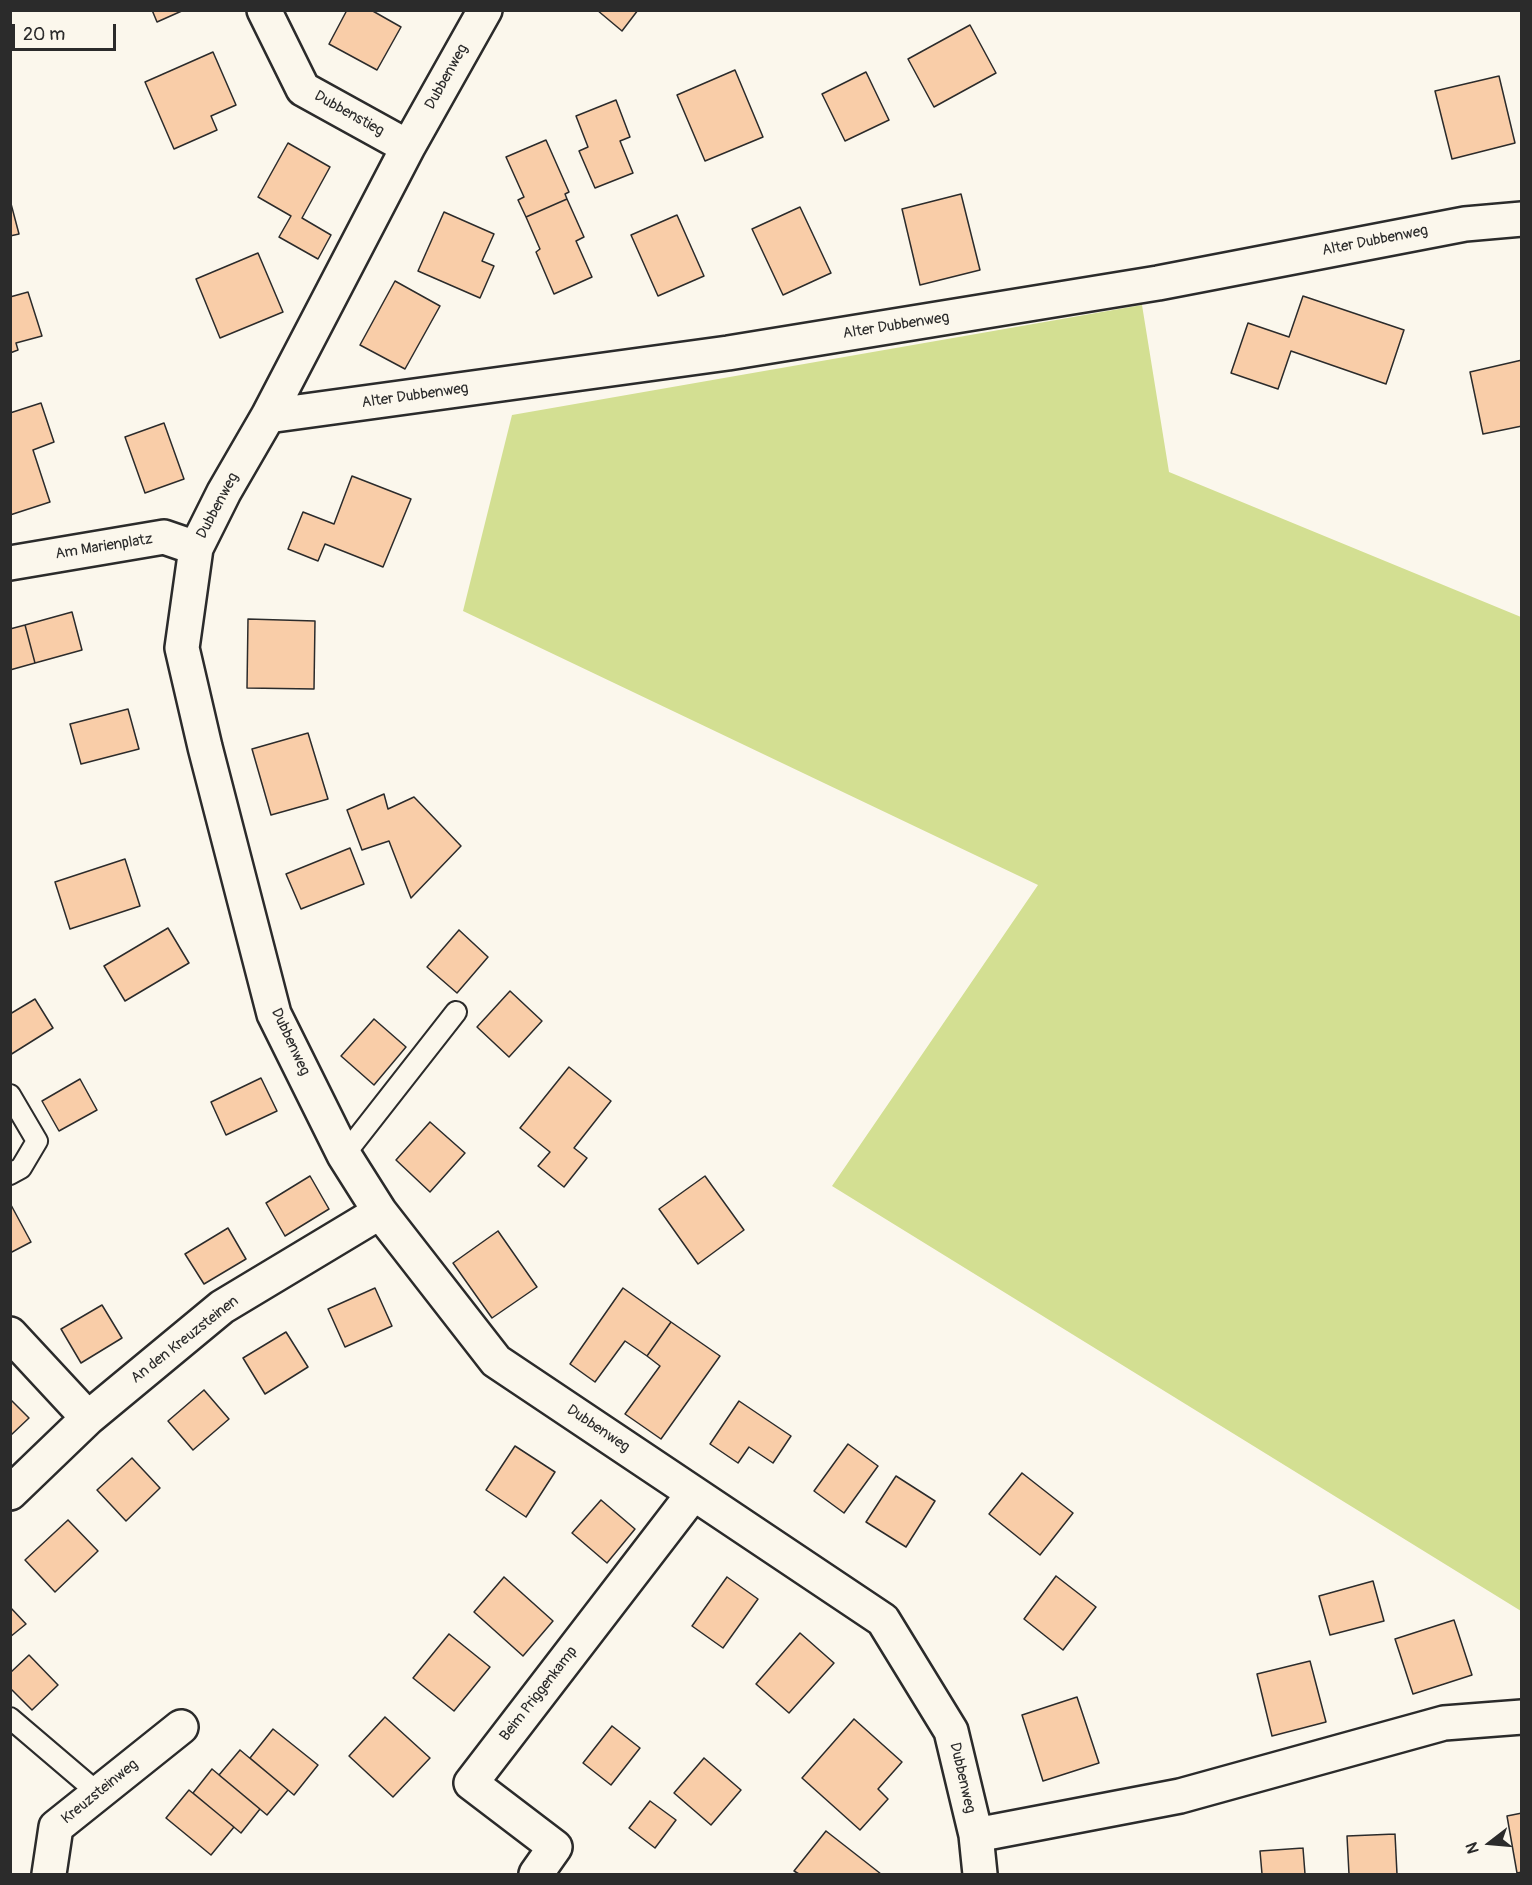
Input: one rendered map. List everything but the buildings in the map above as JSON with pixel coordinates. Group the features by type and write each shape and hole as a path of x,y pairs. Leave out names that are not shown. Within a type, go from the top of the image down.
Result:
{"street":[{"name":"Dubbenstieg","path":"264,10 303,89 408,147"},
{"name":"Dubbenweg","path":"485,10 408,147 268,416 224,492 196,548 182,648 205,747 274,1014 344,1155 380,1212 496,1361 883,1620 951,1731 976,1835 980,1875"},
{"name":"Alter Dubbenweg","path":"268,416 739,351 1158,283 1465,224 1521,219"},
{"name":"Am Marienplatz","path":"10,563 164,537 196,548"},
{"name":"An den Kreuzsteinen","path":"10,1493 88,1418 222,1307 380,1212"},
{"path":"10,1334 88,1418"},
{"name":"Beim Priggenkamp","path":"536,1875 555,1847 471,1784 693,1494"},
{"path":"976,1835 1180,1796 1444,1723 1521,1717"},
{"name":"Kreuzsteinweg","path":"49,1875 56,1827 181,1727"}],"lane":[{"path":"344,1155 456,1012"},
{"path":"10,1095 37,1141 21,1168 10,1174"},
{"path":"10,1718 98,1793"}],"green space":[{"path":"1142,305 1169,472 1521,617 1521,1611 832,1186 1038,885 463,611 512,415"}]}
